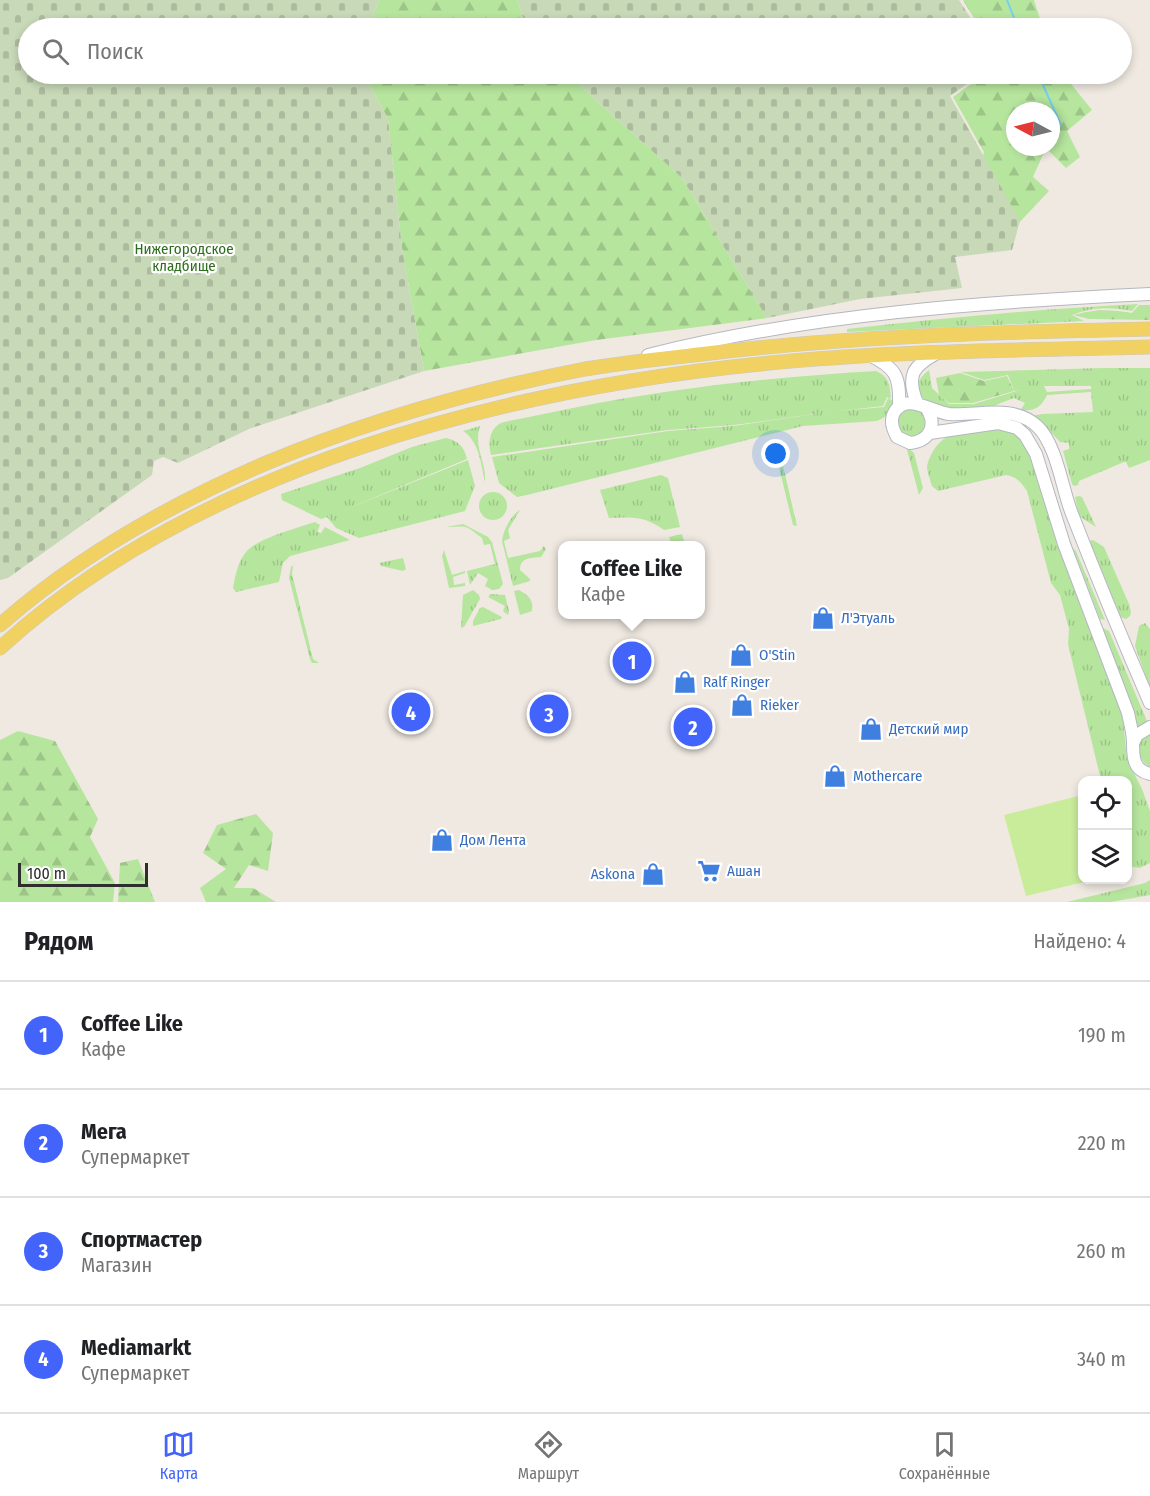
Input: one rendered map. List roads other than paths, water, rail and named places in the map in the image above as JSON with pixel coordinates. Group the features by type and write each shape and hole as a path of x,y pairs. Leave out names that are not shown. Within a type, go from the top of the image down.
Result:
{"main road":[{"path":"0,625 55,580 96,551 182,502 311,444 425,407 692,344 803,325 974,304 1150,294"},
{"path":"606,366 758,347 868,338 1150,329"},
{"path":"0,648 66,595 117,559 248,491 316,462 376,442 502,407 586,388 749,365 869,356 1150,347"},
{"path":"930,434 933,425 932,416 922,406 912,389 911,378 922,361 938,353"},
{"path":"869,356 886,363 894,370 898,381 899,407"},
{"path":"1150,704 1071,511 1046,437 1037,426 1017,415 999,412 966,415 945,413 908,403 899,407 892,423 897,436 910,443 924,439 930,434 998,423 1017,428 1025,435 1036,454 1064,544 1128,713 1135,764 1150,774"},
{"path":"1133,743 1137,735 1150,727"}],"waterway":[{"path":"1007,0 1014,18"},
{"path":"1043,84 1061,125"}],"place":[{"name":"Л'Этуаль","path":"823,618"},
{"name":"O'Stin","path":"741,655"},
{"name":"Coffee Like","path":"632,661"},
{"name":"Ralf Ringer","path":"685,682"},
{"name":"Rieker","path":"742,705"},
{"name":"Mediamarkt","path":"411,712"},
{"name":"Спортмастер","path":"549,714"},
{"name":"Мега","path":"693,727"},
{"name":"Детский мир","path":"871,729"},
{"name":"Mothercare","path":"835,776"},
{"name":"Дом Лента","path":"442,840"},
{"name":"Ашан","path":"709,871"},
{"name":"Askona","path":"653,874"}],"park label":[{"name":"Нижегородское кладбище","path":"184,258"}]}
